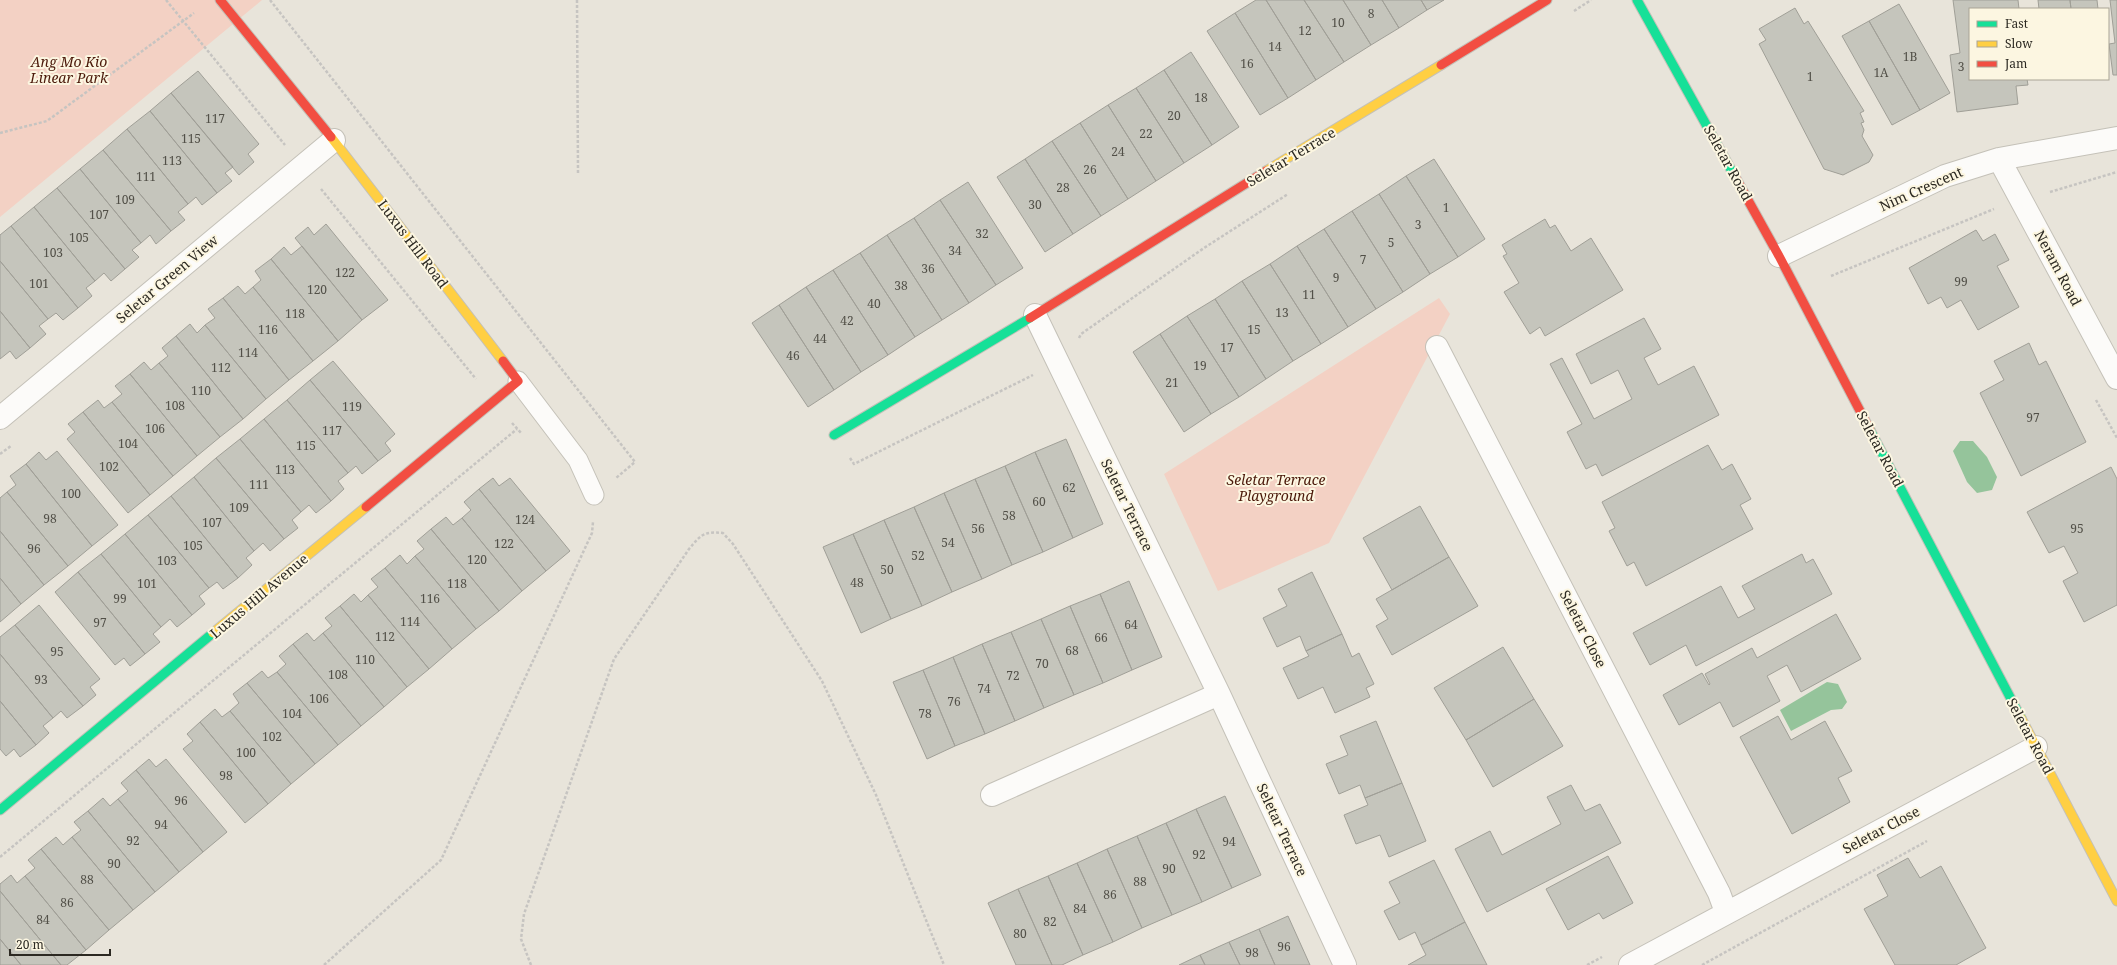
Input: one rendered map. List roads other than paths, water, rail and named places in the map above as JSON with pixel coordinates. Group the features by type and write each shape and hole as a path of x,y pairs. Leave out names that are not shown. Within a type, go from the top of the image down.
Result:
{"street":[{"name":"Luxus Hill Road","path":"220,0 334,140 518,381"},
{"name":"Seletar Terrace","path":"834,436 1035,315 1162,235 1547,0"},
{"name":"Seletar Road","path":"1637,0 1779,256 2117,901"},
{"name":"Nim Crescent","path":"1779,256 1945,176 1999,159 2117,138"},
{"name":"Seletar Green View","path":"0,418 334,140"},
{"name":"Neram Road","path":"1999,159 2117,378"},
{"name":"Seletar Terrace","path":"1035,315 1218,694 1345,965"},
{"name":"Seletar Close","path":"1437,348 1719,893 1726,912"},
{"name":"Luxus Hill Avenue","path":"0,810 518,381"},
{"path":"992,795 1218,694"},
{"name":"Seletar Close","path":"1630,965 1726,912 2036,747"}],"lane":[{"name":"Luxus Hill Road","path":"518,381 578,460 594,495"}],"park label":[{"name":"Ang Mo Kio Linear Park","path":"69,70"},
{"name":"Seletar Terrace Playground","path":"1276,488"}]}
